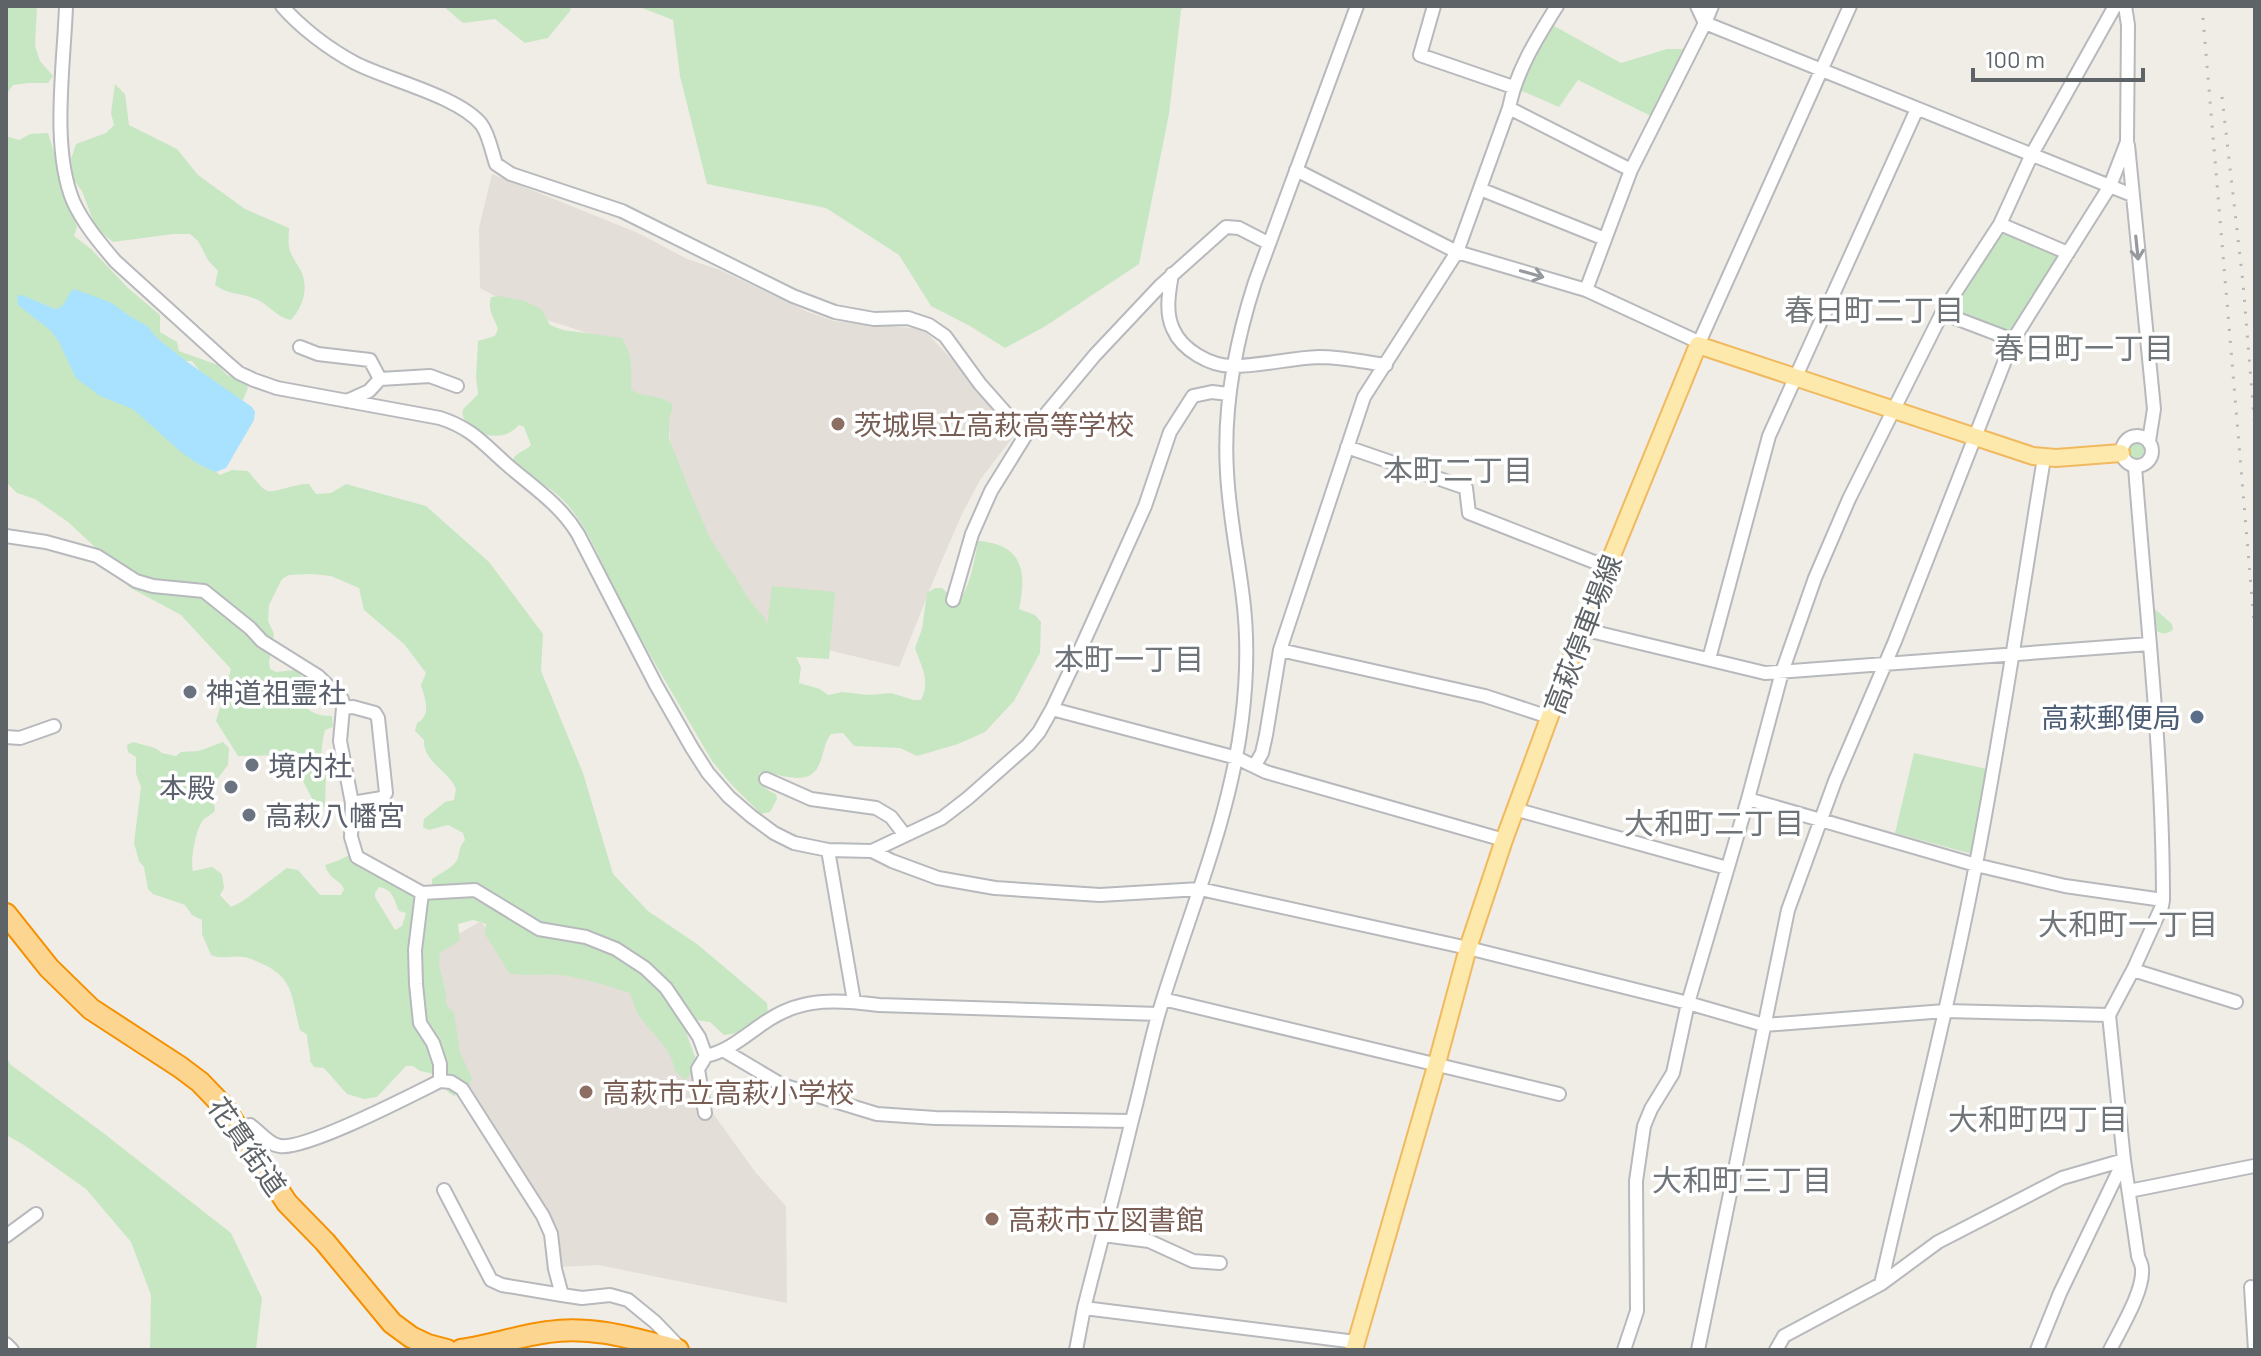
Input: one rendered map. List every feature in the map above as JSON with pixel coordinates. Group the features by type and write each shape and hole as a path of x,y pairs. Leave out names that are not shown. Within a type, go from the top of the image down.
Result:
{"highway":[{"name":"花貫街道","path":"6,914 49,968 91,1009 200,1082 223,1106 287,1203 325,1242 392,1323 411,1337 447,1350"},
{"path":"461,1350 548,1329 618,1335 680,1350"}],"main road":[{"path":"1698,345 2044,458 2121,453"},
{"name":"高萩停車場線","path":"1355,1346 1468,948 1514,809 1582,629 1698,345"}],"street":[{"path":"66,6 60,148 65,176 74,201 98,241 115,261 239,373 277,388 440,418 458,424 482,440 567,516 656,685 708,773 729,797 774,833 794,843 828,850 872,851 938,878 995,888 1100,895 1200,889 1468,948 1764,1025 1945,1011 2109,1015"},
{"path":"282,6 307,30 354,62 464,110 483,126 496,164 511,174 622,211 793,296 835,312 874,319 908,318 929,325 945,336 980,384 1027,433"},
{"path":"1076,1350 1158,1014 1208,868 1237,758 1246,639 1226,470 1228,394 1242,322 1268,243 1357,6"},
{"path":"1434,6 1420,55 1513,87"},
{"path":"1255,765 1262,753 1266,735 1280,650 1364,397 1457,252 1509,108 1513,87 1557,6"},
{"path":"1697,6 1705,23 2132,195"},
{"path":"1586,290 1631,170 1712,6"},
{"path":"1296,170 1457,252 1586,290 1692,339 1698,345 1850,6"},
{"path":"1624,1350 1637,1311 1636,1181 1644,1126 1673,1073 1688,1003 1782,672 1815,578 1830,540 1942,313 2000,224 2032,154 2115,6"},
{"path":"2125,6 2128,25 2127,142 2154,409 2149,441 2151,458 2145,465 2135,467 2126,462 2121,453 2124,442 2133,436 2149,441"},
{"path":"1509,108 1631,170"},
{"path":"1709,659 1762,456 1794,377 1917,109"},
{"path":"1698,1350 1788,910 1835,781 1885,664 2013,340 2110,186 2127,142"},
{"path":"1480,189 1605,239"},
{"path":"2000,224 2068,253"},
{"path":"953,600 972,534 991,491 1027,433 1095,355 1172,274 1226,227 1239,228 1268,243"},
{"path":"1172,274 1167,302 1173,330 1189,349 1210,362 1233,366 1339,357 1386,365"},
{"path":"1942,313 2013,340"},
{"path":"300,347 318,354 370,360 380,379"},
{"path":"347,401 369,391 380,379 430,376 457,386"},
{"path":"872,851 942,818 1028,745 1039,732 1145,506 1170,432 1193,396 1212,392 1228,394"},
{"path":"1347,447 1466,488 1469,513 1607,567"},
{"path":"1881,1284 1976,865 2044,458"},
{"path":"2110,1350 2140,1285 2142,1269 2124,1160 2109,1015 2133,970 2163,900 2149,644 2135,467"},
{"path":"6,536 46,542 97,556 136,581 153,586 204,591 262,641 318,676 342,699 340,741 352,803 351,837 357,857 422,893 475,890 539,929 586,937 616,949 645,968 666,988 699,1037 706,1056"},
{"path":"1582,629 1765,673 2149,644"},
{"path":"1280,650 1485,696 1549,717"},
{"path":"343,708 353,707 375,713 384,763 386,793 382,798 352,803"},
{"path":"1052,709 1237,758 1266,772 1504,840"},
{"path":"6,737 20,738 54,726"},
{"path":"766,779 811,799 876,808 891,817 904,834"},
{"path":"1748,799 1976,865 2065,886 2163,900"},
{"path":"1514,809 1727,868"},
{"path":"828,850 854,1001"},
{"path":"422,893 415,950 416,984 420,1023 433,1043 440,1064 440,1081"},
{"path":"2133,970 2236,1002"},
{"path":"1163,999 1559,1094"},
{"path":"705,1113 698,1069 706,1056 723,1050 772,1017 805,1002 854,1001 879,1005 1158,1014"},
{"path":"723,1050 782,1085 877,1114 935,1118 1132,1121"},
{"path":"239,1128 250,1125 278,1146 287,1146 318,1138 440,1081 451,1082 462,1089 543,1216 551,1234 562,1295"},
{"path":"1776,1350 1784,1336 1881,1284 1938,1242 2062,1178 2124,1160"},
{"path":"2037,1350 2060,1293 2124,1160"},
{"path":"2129,1191 2254,1166"},
{"path":"444,1190 491,1280 502,1285 582,1298 610,1295 628,1300 655,1322 680,1350"},
{"path":"6,1236 36,1214"},
{"path":"1103,1235 1149,1241 1193,1261 1220,1263"},
{"path":"2251,1287 2255,1350"},
{"path":"1084,1308 1355,1346"}],"shaded area":[{"name":"茨城県立高萩高等学校","path":"492,174 638,233 687,259 720,270 808,312 834,321 923,329 1016,433 980,480 962,514 899,667 750,631 677,493 667,414 620,382 593,335 529,314 480,288 479,228"},
{"name":"高萩市立高萩小学校","path":"481,921 514,970 594,963 684,1035 712,1112 756,1173 786,1206 787,1303 598,1265 560,1267 560,1248 543,1211 455,1072 436,947"}],"green space":[{"path":"6,6 37,6 35,46 40,61 53,76 48,83 13,85 6,95"},
{"path":"443,6 571,6 548,38 525,43 495,19 463,23"},
{"path":"637,6 1185,6 1181,10 1169,114 1139,264 1044,327 1005,348 931,306 899,255 826,208 707,184 680,76 673,20"},
{"path":"1547,22 1621,63 1667,49 1692,49 1657,119 1578,80 1559,107 1513,87"},
{"path":"115,84 125,94 129,125 177,149 198,175 245,209 289,228 290,251 301,271 305,291 302,303 291,320 258,300 215,285 218,271 190,234 113,242 96,228 82,191 74,180 71,159 76,144 106,133 114,125 111,113"},
{"path":"48,133 77,227 74,236 160,315 160,332 177,342 179,351 218,365 227,375 245,381 248,388 243,400 214,390 192,361 184,361 214,470 220,475 232,470 248,471 268,491 309,484 316,494 331,493 346,484 426,506 489,562 543,634 541,671 583,773 613,874 648,911 697,944 767,1003 768,1015 743,1032 724,1035 710,1022 689,1019 687,1035 698,1065 685,1080 675,1071 666,1049 638,1014 630,993 569,976 509,973 485,934 486,924 473,920 458,924 460,940 440,953 439,959 446,1004 454,1013 460,1052 472,1078 469,1086 454,1096 434,1074 406,1066 377,1097 364,1099 347,1094 324,1068 314,1067 310,1061 307,1035 300,1030 293,998 280,975 249,958 211,955 202,934 202,920 192,915 185,905 153,894 148,889 144,867 134,843 141,787 136,774 136,757 128,752 127,745 133,742 176,756 181,752 199,751 223,742 229,748 228,765 212,786 215,811 204,819 198,829 192,866 193,871 212,867 222,874 224,888 220,895 231,907 287,868 298,870 320,895 341,895 344,889 325,865 349,855 410,891 432,888 432,879 456,862 465,840 463,833 448,825 429,830 423,827 424,819 445,802 454,800 456,789 427,754 424,740 415,731 426,711 421,685 426,673 404,644 364,610 359,588 331,576 289,575 282,579 269,605 268,621 274,634 270,669 276,672 295,670 301,675 302,699 309,710 332,716 333,727 325,730 322,755 324,762 332,755 335,757 336,767 326,774 325,807 303,815 298,809 314,802 289,755 238,756 216,721 231,669 181,615 129,587 96,548 68,522 35,499 17,493 6,482 6,136 19,140 30,134","holes":["379,887 387,890 399,911 406,913 402,926 395,930 375,897"]},
{"path":"2000,224 2068,253 2013,340 1942,313"},
{"path":"491,297 525,301 541,309 550,325 563,330 622,338 630,358 631,389 673,405 669,438 690,492 710,538 767,625 772,586 835,592 829,659 796,657 801,667 799,683 820,689 828,695 842,692 869,695 891,693 921,700 925,680 915,648 922,629 927,593 942,588 957,602 962,597 969,582 978,541 993,543 1013,554 1021,572 1019,609 1035,615 1041,622 1040,653 1014,701 985,732 917,756 900,748 854,746 843,733 831,734 819,766 810,775 796,778 759,773 764,786 776,794 777,799 770,812 761,814 712,761 628,616 580,521 556,494 512,464 517,454 531,445 524,427 519,425 499,436 489,435 479,432 465,421 464,408 478,394 478,341 495,336 498,329 490,302"},
{"path":"2139,441 2146,444 2149,451 2146,458 2139,461 2132,458 2129,451 2132,444"},
{"path":"2156,610 2172,624 2170,632 2157,631"},
{"path":"1914,753 1987,769 1972,854 1895,833"},
{"path":"6,1057 11,1065 231,1233 262,1298 256,1350 150,1350 151,1295 131,1242 86,1189 6,1135"}],"water":[{"path":"74,289 112,303 147,326 159,340 190,364 252,407 254,420 226,468 216,472 200,465 133,409 100,396 76,378 50,330 18,305 17,296 22,295 59,308"}],"railway":[{"path":"2202,6 2255,634"},
{"path":"2222,97 2243,283 2255,429"}],"place":[{"name":"茨城県立高萩高等学校","path":"838,424"},
{"name":"神道祖霊社","path":"190,692"},
{"name":"高萩郵便局","path":"2197,717"},
{"name":"境内社","path":"252,765"},
{"name":"本殿","path":"231,787"},
{"name":"高萩八幡宮","path":"249,815"},
{"name":"高萩市立高萩小学校","path":"586,1092"},
{"name":"高萩市立図書館","path":"992,1219"}],"district":[{"name":"春日町二丁目","path":"1874,309"},
{"name":"春日町一丁目","path":"2084,347"},
{"name":"本町二丁目","path":"1458,469"},
{"name":"本町一丁目","path":"1129,658"},
{"name":"大和町二丁目","path":"1714,822"},
{"name":"大和町一丁目","path":"2128,923"},
{"name":"大和町四丁目","path":"2038,1118"},
{"name":"大和町三丁目","path":"1742,1179"}]}
